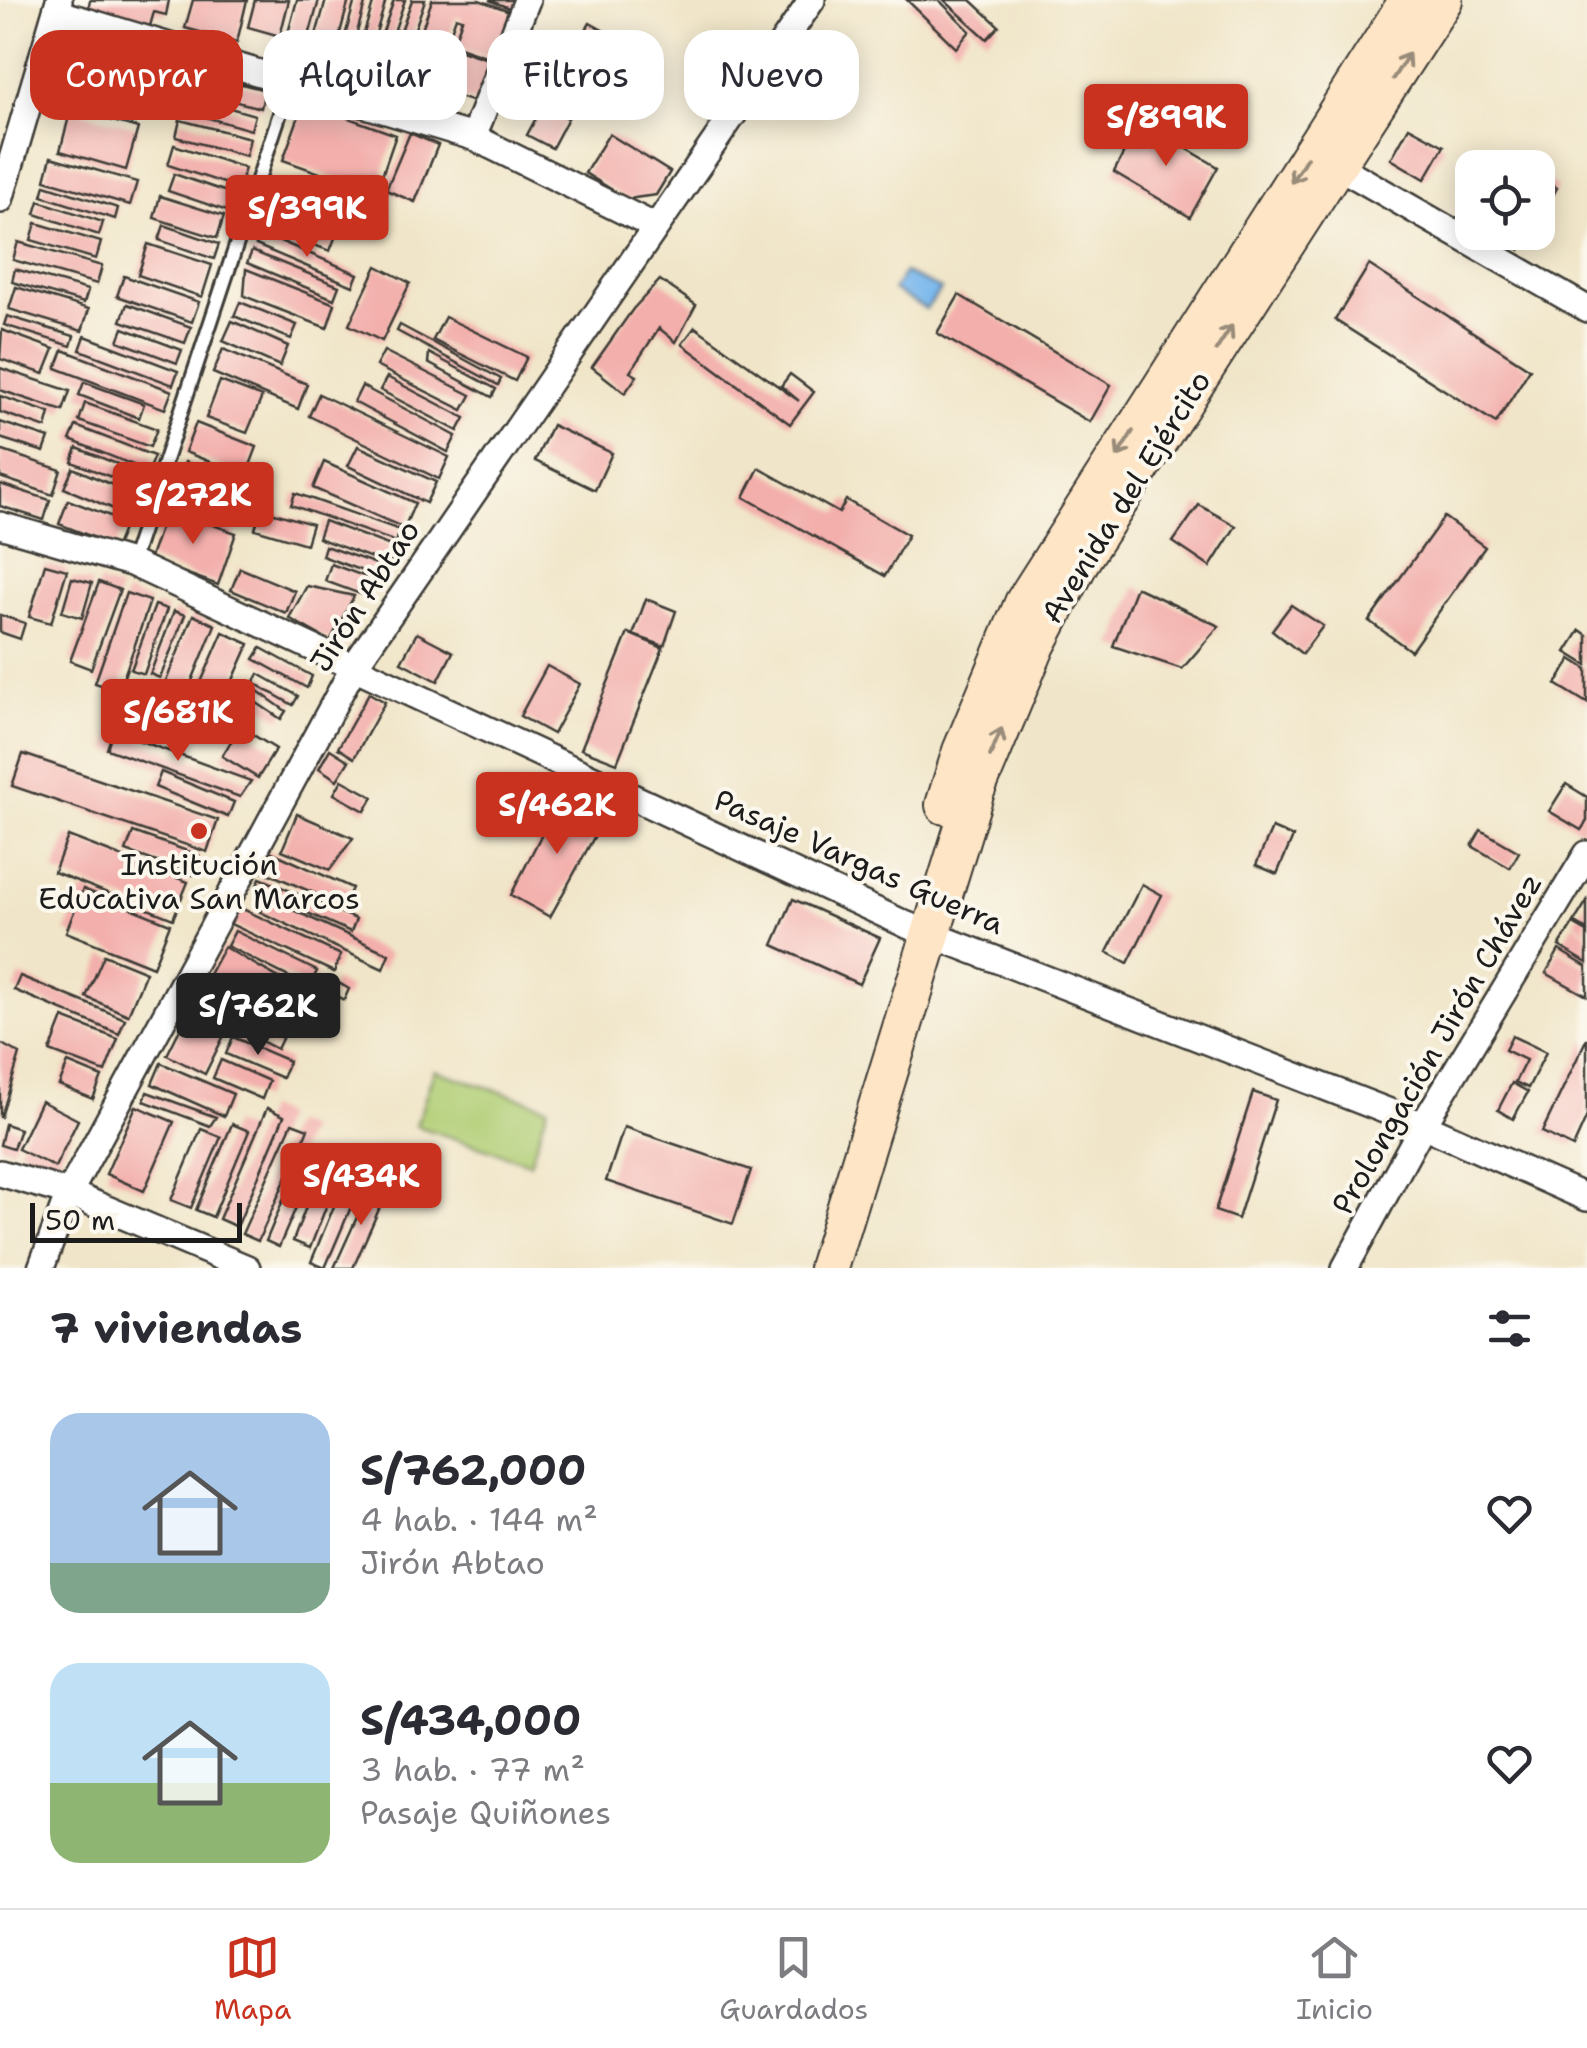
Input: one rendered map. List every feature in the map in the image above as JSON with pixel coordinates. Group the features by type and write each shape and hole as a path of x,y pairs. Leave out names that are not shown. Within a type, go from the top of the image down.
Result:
{"main road":[{"name":"Avenida del Ejército","path":"802,1268 919,929 1045,628 1080,561 1336,165 1409,0"},
{"name":"Avenida del Ejército","path":"828,1268 919,929 962,751 1024,603 1365,94 1444,0"}],"street":[{"path":"473,137 527,0"},
{"name":"Jirón Abtao","path":"41,1268 69,1192 354,665 812,0"},
{"path":"0,200 57,6 263,75"},
{"path":"414,120 473,137 654,226"},
{"path":"1336,165 1587,309"},
{"name":"Pasaje Vargas Guerra","path":"0,525 131,563 919,929 1424,1125 1587,1198"},
{"name":"Prolongación Jirón Chávez","path":"1345,1268 1424,1125 1587,854"},
{"path":"0,1173 69,1192 247,1268"}],"lane":[{"path":"131,563 278,120"}],"green space":[{"path":"434,1070 548,1107 530,1163 416,1126"}],"water":[{"path":"904,273 941,289 926,309 893,290"}],"building":[{"path":"90,0 169,0 166,15 154,12 150,26 88,11"},
{"path":"193,0 247,0 240,30 185,28"},
{"path":"255,0 289,0 282,30 248,27"},
{"path":"297,0 319,0 311,30 289,30"},
{"path":"326,0 349,0 341,30 317,30"},
{"path":"355,0 366,0 358,30 347,30"},
{"path":"374,0 386,0 377,30 365,30"},
{"path":"394,0 405,0 395,30 384,30"},
{"path":"412,0 425,0 415,30 401,30"},
{"path":"432,0 479,0 518,14 512,30 487,30 487,57 467,50 467,30 458,30 462,19 456,17 451,30 422,30"},
{"path":"489,0 524,0 519,12"},
{"path":"907,0 939,0 970,31 956,48"},
{"path":"944,0 971,0 999,26 987,39"},
{"path":"467,52 487,59 483,105 467,100"},
{"path":"243,84 263,89 261,108 243,103"},
{"path":"243,112 255,115 251,130 215,120 243,120"},
{"path":"68,120 110,120 138,128 126,170 60,151"},
{"path":"180,120 250,138 246,156 176,137"},
{"path":"297,120 354,120 396,135 376,193 283,160"},
{"path":"535,120 567,120 552,148 527,135"},
{"path":"1140,121 1218,167 1190,217 1114,172"},
{"path":"1409,127 1444,146 1425,179 1391,159"},
{"path":"410,133 438,145 415,202 386,190"},
{"path":"609,134 670,172 656,195 627,199 585,173"},
{"path":"174,145 245,168 239,188 168,165"},
{"path":"51,157 137,182 130,205 45,180"},
{"path":"174,174 233,194 227,211 168,191"},
{"path":"45,185 118,208 115,219 42,196"},
{"path":"160,196 224,216 217,238 154,218"},
{"path":"39,201 103,222 99,235 35,214"},
{"path":"270,205 338,230 330,251 262,226"},
{"path":"36,223 101,242 96,259 31,240"},
{"path":"164,225 219,244 214,259 159,240"},
{"path":"261,233 358,274 353,286 256,245"},
{"path":"18,242 102,266 97,284 13,260"},
{"path":"148,244 212,265 202,297 138,275"},
{"path":"252,251 339,286 334,299 247,263"},
{"path":"1369,265 1530,369 1496,423 1335,320"},
{"path":"377,266 410,283 382,341 349,325"},
{"path":"15,269 88,290 84,303 12,282"},
{"path":"246,269 335,304 327,328 244,296"},
{"path":"124,276 199,302 192,322 117,296"},
{"path":"660,280 696,305 676,342 659,328 630,372 637,376 625,393 592,367 633,309"},
{"path":"16,287 89,309 82,331 9,309"},
{"path":"959,295 1111,385 1090,422 937,333"},
{"path":"240,302 297,325 291,339 234,316"},
{"path":"127,304 191,327 185,343 121,321"},
{"path":"7,316 74,336 71,346 4,325"},
{"path":"445,317 527,357 515,381 433,340"},
{"path":"232,321 288,346 280,366 223,341"},
{"path":"400,325 501,379 498,385 397,331"},
{"path":"695,327 799,401 781,386 790,374 814,392 790,424 682,344"},
{"path":"123,328 182,350 177,363 118,341"},
{"path":"2,330 54,349 44,374 0,359"},
{"path":"85,336 178,371 173,385 80,350"},
{"path":"223,349 307,384 298,409 213,373"},
{"path":"63,350 172,391 165,409 56,368"},
{"path":"384,351 471,395 463,410 376,366"},
{"path":"429,353 496,389 492,397 428,363"},
{"path":"0,368 70,391 63,411 0,390"},
{"path":"387,377 465,418 458,431 380,390"},
{"path":"220,381 262,397 247,433 206,418"},
{"path":"84,382 144,404 139,418 79,395"},
{"path":"362,386 456,436 448,452 354,402"},
{"path":"319,394 449,457 439,479 309,416"},
{"path":"0,396 50,413 46,428 0,412"},
{"path":"85,403 157,429 150,447 79,421"},
{"path":"0,422 49,438 44,452 0,438"},
{"path":"196,423 257,447 246,476 185,452"},
{"path":"552,425 612,453 595,490 535,461"},
{"path":"76,426 154,456 148,471 70,440"},
{"path":"358,446 436,482 426,503 348,466"},
{"path":"77,448 150,477 145,490 72,462"},
{"path":"0,450 61,470 53,495 0,477"},
{"path":"185,462 239,482 224,523 170,503"},
{"path":"324,462 415,503 404,528 313,488"},
{"path":"73,468 136,495 128,515 64,488"},
{"path":"759,468 839,513 846,500 908,535 885,576 744,497"},
{"path":"0,484 50,500 44,520 0,506"},
{"path":"295,493 400,530 396,542 291,505"},
{"path":"68,500 126,522 116,546 59,524"},
{"path":"1199,505 1236,526 1210,567 1173,542"},
{"path":"167,509 236,533 218,585 149,560"},
{"path":"261,509 312,524 306,544 255,529"},
{"path":"1444,517 1485,547 1411,651 1369,621"},
{"path":"324,521 396,548 390,565 318,538"},
{"path":"325,546 385,567 381,578 322,556"},
{"path":"45,564 67,570 51,623 29,617"},
{"path":"331,564 369,578 363,595 325,581"},
{"path":"240,568 295,591 286,613 231,590"},
{"path":"72,578 92,583 82,618 62,612"},
{"path":"99,582 120,590 91,669 70,661"},
{"path":"307,586 354,596 330,641 289,618"},
{"path":"1136,587 1219,626 1182,669 1113,646"},
{"path":"126,593 150,601 119,691 95,683"},
{"path":"646,599 676,611 664,646 633,635"},
{"path":"155,605 167,609 144,674 131,670"},
{"path":"1291,605 1323,626 1302,654 1272,630"},
{"path":"174,611 185,615 160,678 150,674"},
{"path":"0,615 25,623 20,639 0,632"},
{"path":"193,615 215,625 177,717 155,708"},
{"path":"1580,630 1587,635 1587,665 1566,652"},
{"path":"223,632 249,644 221,707 195,696"},
{"path":"417,633 453,652 438,681 401,662"},
{"path":"628,633 663,648 617,763 581,749"},
{"path":"261,648 312,676 307,688 254,659"},
{"path":"1571,659 1587,669 1587,703 1556,684"},
{"path":"547,666 580,684 553,734 520,716"},
{"path":"259,674 298,696 293,705 254,683"},
{"path":"245,682 286,711 281,719 239,691"},
{"path":"369,693 385,702 354,758 338,748"},
{"path":"240,727 276,749 258,778 222,756"},
{"path":"113,731 251,781 240,797 107,749"},
{"path":"330,749 349,761 337,780 319,768"},
{"path":"23,754 218,820 207,852 12,786"},
{"path":"161,772 234,802 228,817 155,787"},
{"path":"342,780 373,797 365,811 334,794"},
{"path":"1566,784 1587,797 1587,821 1581,830 1549,811"},
{"path":"560,798 604,819 550,917 511,895"},
{"path":"297,814 353,838 330,870 282,850"},
{"path":"1272,828 1293,837 1277,874 1256,865"},
{"path":"1481,830 1519,852 1510,868 1472,846"},
{"path":"133,832 199,855 193,875 126,851"},
{"path":"68,836 188,882 173,919 54,872"},
{"path":"265,849 352,888 344,906 256,868"},
{"path":"260,878 356,919 351,932 255,890"},
{"path":"1142,884 1162,895 1128,963 1107,952"},
{"path":"83,889 170,924 153,967 66,932"},
{"path":"267,898 389,954 383,969 260,912"},
{"path":"793,899 880,938 859,984 773,945"},
{"path":"1587,901 1587,930 1574,922"},
{"path":"234,905 341,955 334,972 226,922"},
{"path":"1573,924 1587,932 1587,963 1559,946"},
{"path":"235,931 317,971 309,987 227,946"},
{"path":"224,947 302,991 292,1008 248,983 238,999 206,980"},
{"path":"1559,950 1587,967 1587,996 1546,973"},
{"path":"104,955 146,972 128,1015 86,997"},
{"path":"20,976 125,1019 119,1034 14,990"},
{"path":"334,980 349,989 344,1000 331,993"},
{"path":"199,991 237,1009 205,1074 167,1055"},
{"path":"253,996 293,1016 277,1049 236,1028"},
{"path":"63,1018 118,1039 105,1072 50,1051"},
{"path":"1512,1036 1546,1052 1528,1088 1515,1082 1526,1060 1505,1050"},
{"path":"233,1037 289,1061 282,1078 226,1054"},
{"path":"1587,1038 1587,1116 1573,1147 1542,1132"},
{"path":"0,1043 20,1054 1,1117 0,1117"},
{"path":"221,1060 269,1081 262,1099 213,1078"},
{"path":"68,1063 102,1077 93,1099 59,1085"},
{"path":"161,1063 233,1094 224,1116 152,1084"},
{"path":"1512,1083 1528,1092 1513,1119 1498,1110"},
{"path":"147,1092 216,1117 210,1126 144,1101"},
{"path":"1253,1092 1276,1100 1238,1219 1215,1211"},
{"path":"41,1101 78,1120 55,1167 18,1149"},
{"path":"136,1106 174,1122 144,1191 106,1174"},
{"path":"267,1108 284,1116 237,1227 219,1219"},
{"path":"292,1123 308,1129 258,1241 242,1234"},
{"path":"5,1124 20,1129 13,1149 0,1145"},
{"path":"232,1124 249,1131 213,1217 196,1210"},
{"path":"624,1127 751,1170 733,1224 606,1181"},
{"path":"201,1129 221,1137 191,1208 171,1200"},
{"path":"326,1154 344,1161 310,1248 293,1241"},
{"path":"302,1155 316,1161 279,1247 266,1241"},
{"path":"353,1160 368,1167 325,1268 311,1262"},
{"path":"372,1184 387,1191 353,1268 334,1268"}],"place":[{"name":"Institución Educativa San Marcos","path":"199,831"}]}
